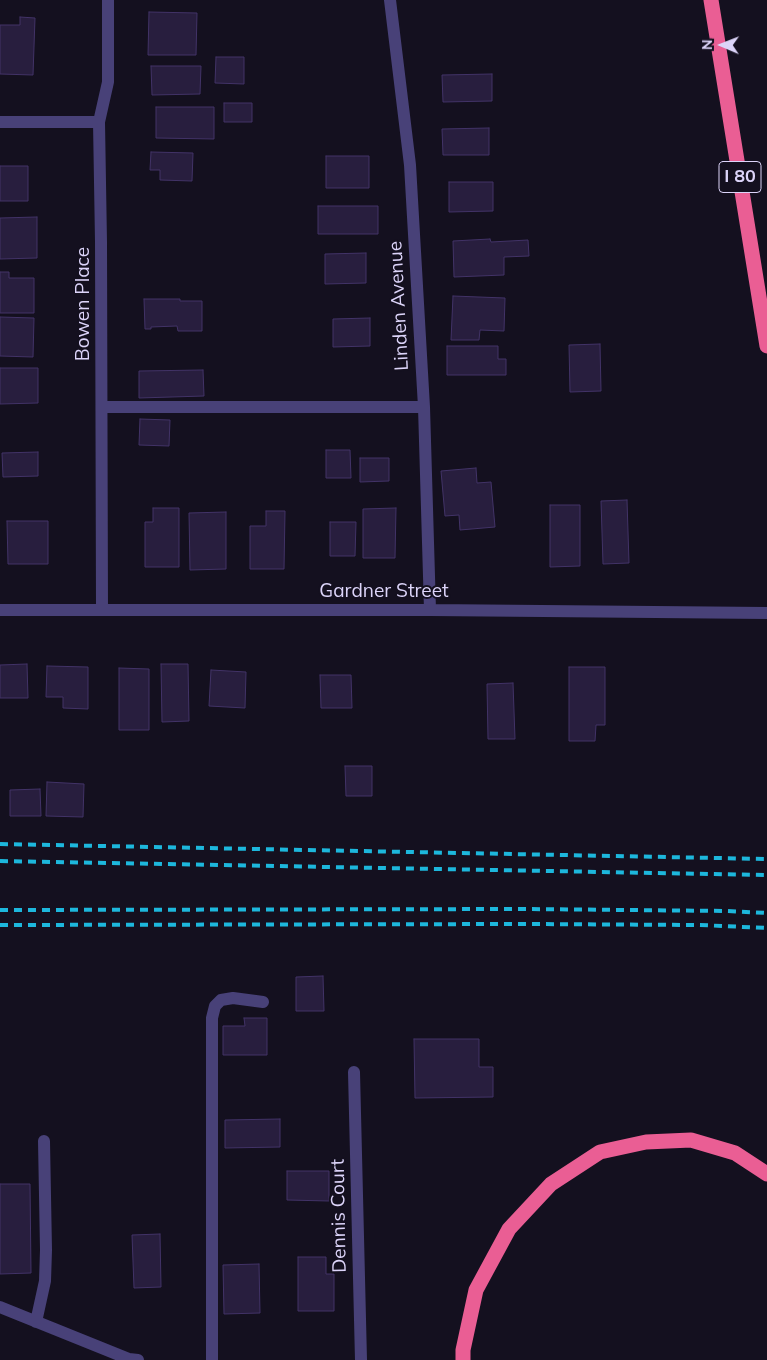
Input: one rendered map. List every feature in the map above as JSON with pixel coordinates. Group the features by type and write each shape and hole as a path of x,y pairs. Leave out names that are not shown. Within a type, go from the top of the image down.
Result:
{"highway":[{"name":"I 80","path":"712,4 767,346"},
{"path":"463,1360 463,1350 476,1290 509,1229 551,1184 600,1152 646,1142 691,1140 735,1153 767,1174"}],"street":[{"name":"Bowen Place","path":"102,609 99,122 108,82 108,0"},
{"name":"Linden Avenue","path":"390,0 410,165 424,407 430,610"},
{"path":"0,122 99,122"},
{"path":"102,407 424,407"},
{"name":"Gardner Street","path":"0,610 430,610 767,613"},
{"path":"212,1360 212,1018 215,1006 221,1000 233,998 263,1002"},
{"name":"Dennis Court","path":"354,1072 361,1360"},
{"path":"36,1322 45,1282 44,1141"},
{"path":"0,1307 129,1359 138,1360"}],"building":[{"path":"149,12 197,13 196,55 148,55"},
{"path":"20,17 35,18 33,75 0,74 0,25 20,25"},
{"path":"216,57 244,57 244,84 215,83"},
{"path":"151,66 201,66 200,94 152,95"},
{"path":"492,74 492,101 443,102 442,75"},
{"path":"224,103 252,103 252,122 224,122"},
{"path":"156,107 214,107 214,139 156,138"},
{"path":"489,128 489,155 443,155 442,129"},
{"path":"151,152 193,153 192,181 160,180 160,170 150,170"},
{"path":"326,156 369,156 369,188 326,188"},
{"path":"0,166 28,166 28,201 0,201"},
{"path":"449,182 493,182 493,211 449,212"},
{"path":"318,206 378,206 378,234 318,234"},
{"path":"37,217 37,258 0,259 0,218"},
{"path":"490,239 491,242 528,240 529,256 504,257 504,275 454,277 453,241"},
{"path":"366,253 366,283 325,284 325,254"},
{"path":"0,272 9,272 9,278 34,278 34,313 0,313"},
{"path":"453,296 505,298 504,331 480,330 479,340 451,340"},
{"path":"144,299 202,301 202,331 178,331 177,326 145,329"},
{"path":"0,317 34,318 33,357 0,356"},
{"path":"370,318 370,346 333,347 333,319"},
{"path":"600,344 601,391 570,392 569,345"},
{"path":"447,346 498,346 498,359 506,359 506,375 447,375"},
{"path":"0,368 38,368 38,403 0,404"},
{"path":"203,370 204,396 139,398 139,371"},
{"path":"140,419 170,420 169,446 139,445"},
{"path":"326,450 350,450 351,478 326,478"},
{"path":"38,452 38,476 3,477 2,453"},
{"path":"360,458 389,458 389,481 360,482"},
{"path":"476,468 477,483 491,482 495,527 460,530 459,515 445,516 441,471"},
{"path":"627,500 629,563 603,564 601,501"},
{"path":"550,505 580,505 580,566 550,567"},
{"path":"153,508 179,508 179,567 145,567 145,522 153,522"},
{"path":"396,508 395,558 363,558 363,509"},
{"path":"266,511 285,511 284,569 250,569 250,526 266,526"},
{"path":"226,512 226,569 190,570 189,513"},
{"path":"7,521 48,521 48,564 8,564"},
{"path":"330,522 356,522 355,556 330,556"},
{"path":"27,664 28,698 0,698 0,665"},
{"path":"161,664 188,664 189,721 162,722"},
{"path":"47,666 88,667 88,709 63,708 63,697 46,697"},
{"path":"569,667 605,667 605,725 596,725 595,741 569,741"},
{"path":"119,668 149,669 149,730 119,730"},
{"path":"211,670 246,672 245,708 209,706"},
{"path":"320,675 351,675 352,708 321,708"},
{"path":"513,683 515,739 488,739 487,684"},
{"path":"345,766 372,766 372,796 346,796"},
{"path":"47,782 84,784 83,817 46,816"},
{"path":"40,789 41,816 10,816 10,790"},
{"path":"323,976 324,1011 296,1011 296,977"},
{"path":"244,1018 267,1018 267,1055 223,1055 223,1026 245,1026"},
{"path":"414,1039 479,1039 479,1067 493,1067 493,1097 415,1098"},
{"path":"280,1119 280,1147 225,1148 225,1120"},
{"path":"287,1171 329,1171 329,1201 287,1200"},
{"path":"0,1184 30,1184 31,1273 0,1274"},
{"path":"160,1234 161,1287 134,1288 132,1235"},
{"path":"298,1257 326,1257 326,1274 334,1274 334,1311 298,1311"},
{"path":"259,1264 260,1313 224,1314 223,1265"}],"railway":[{"path":"0,844 767,859"},
{"path":"0,861 767,875"},
{"path":"0,910 526,909 767,913"},
{"path":"0,925 526,924 700,925 767,928"}]}
